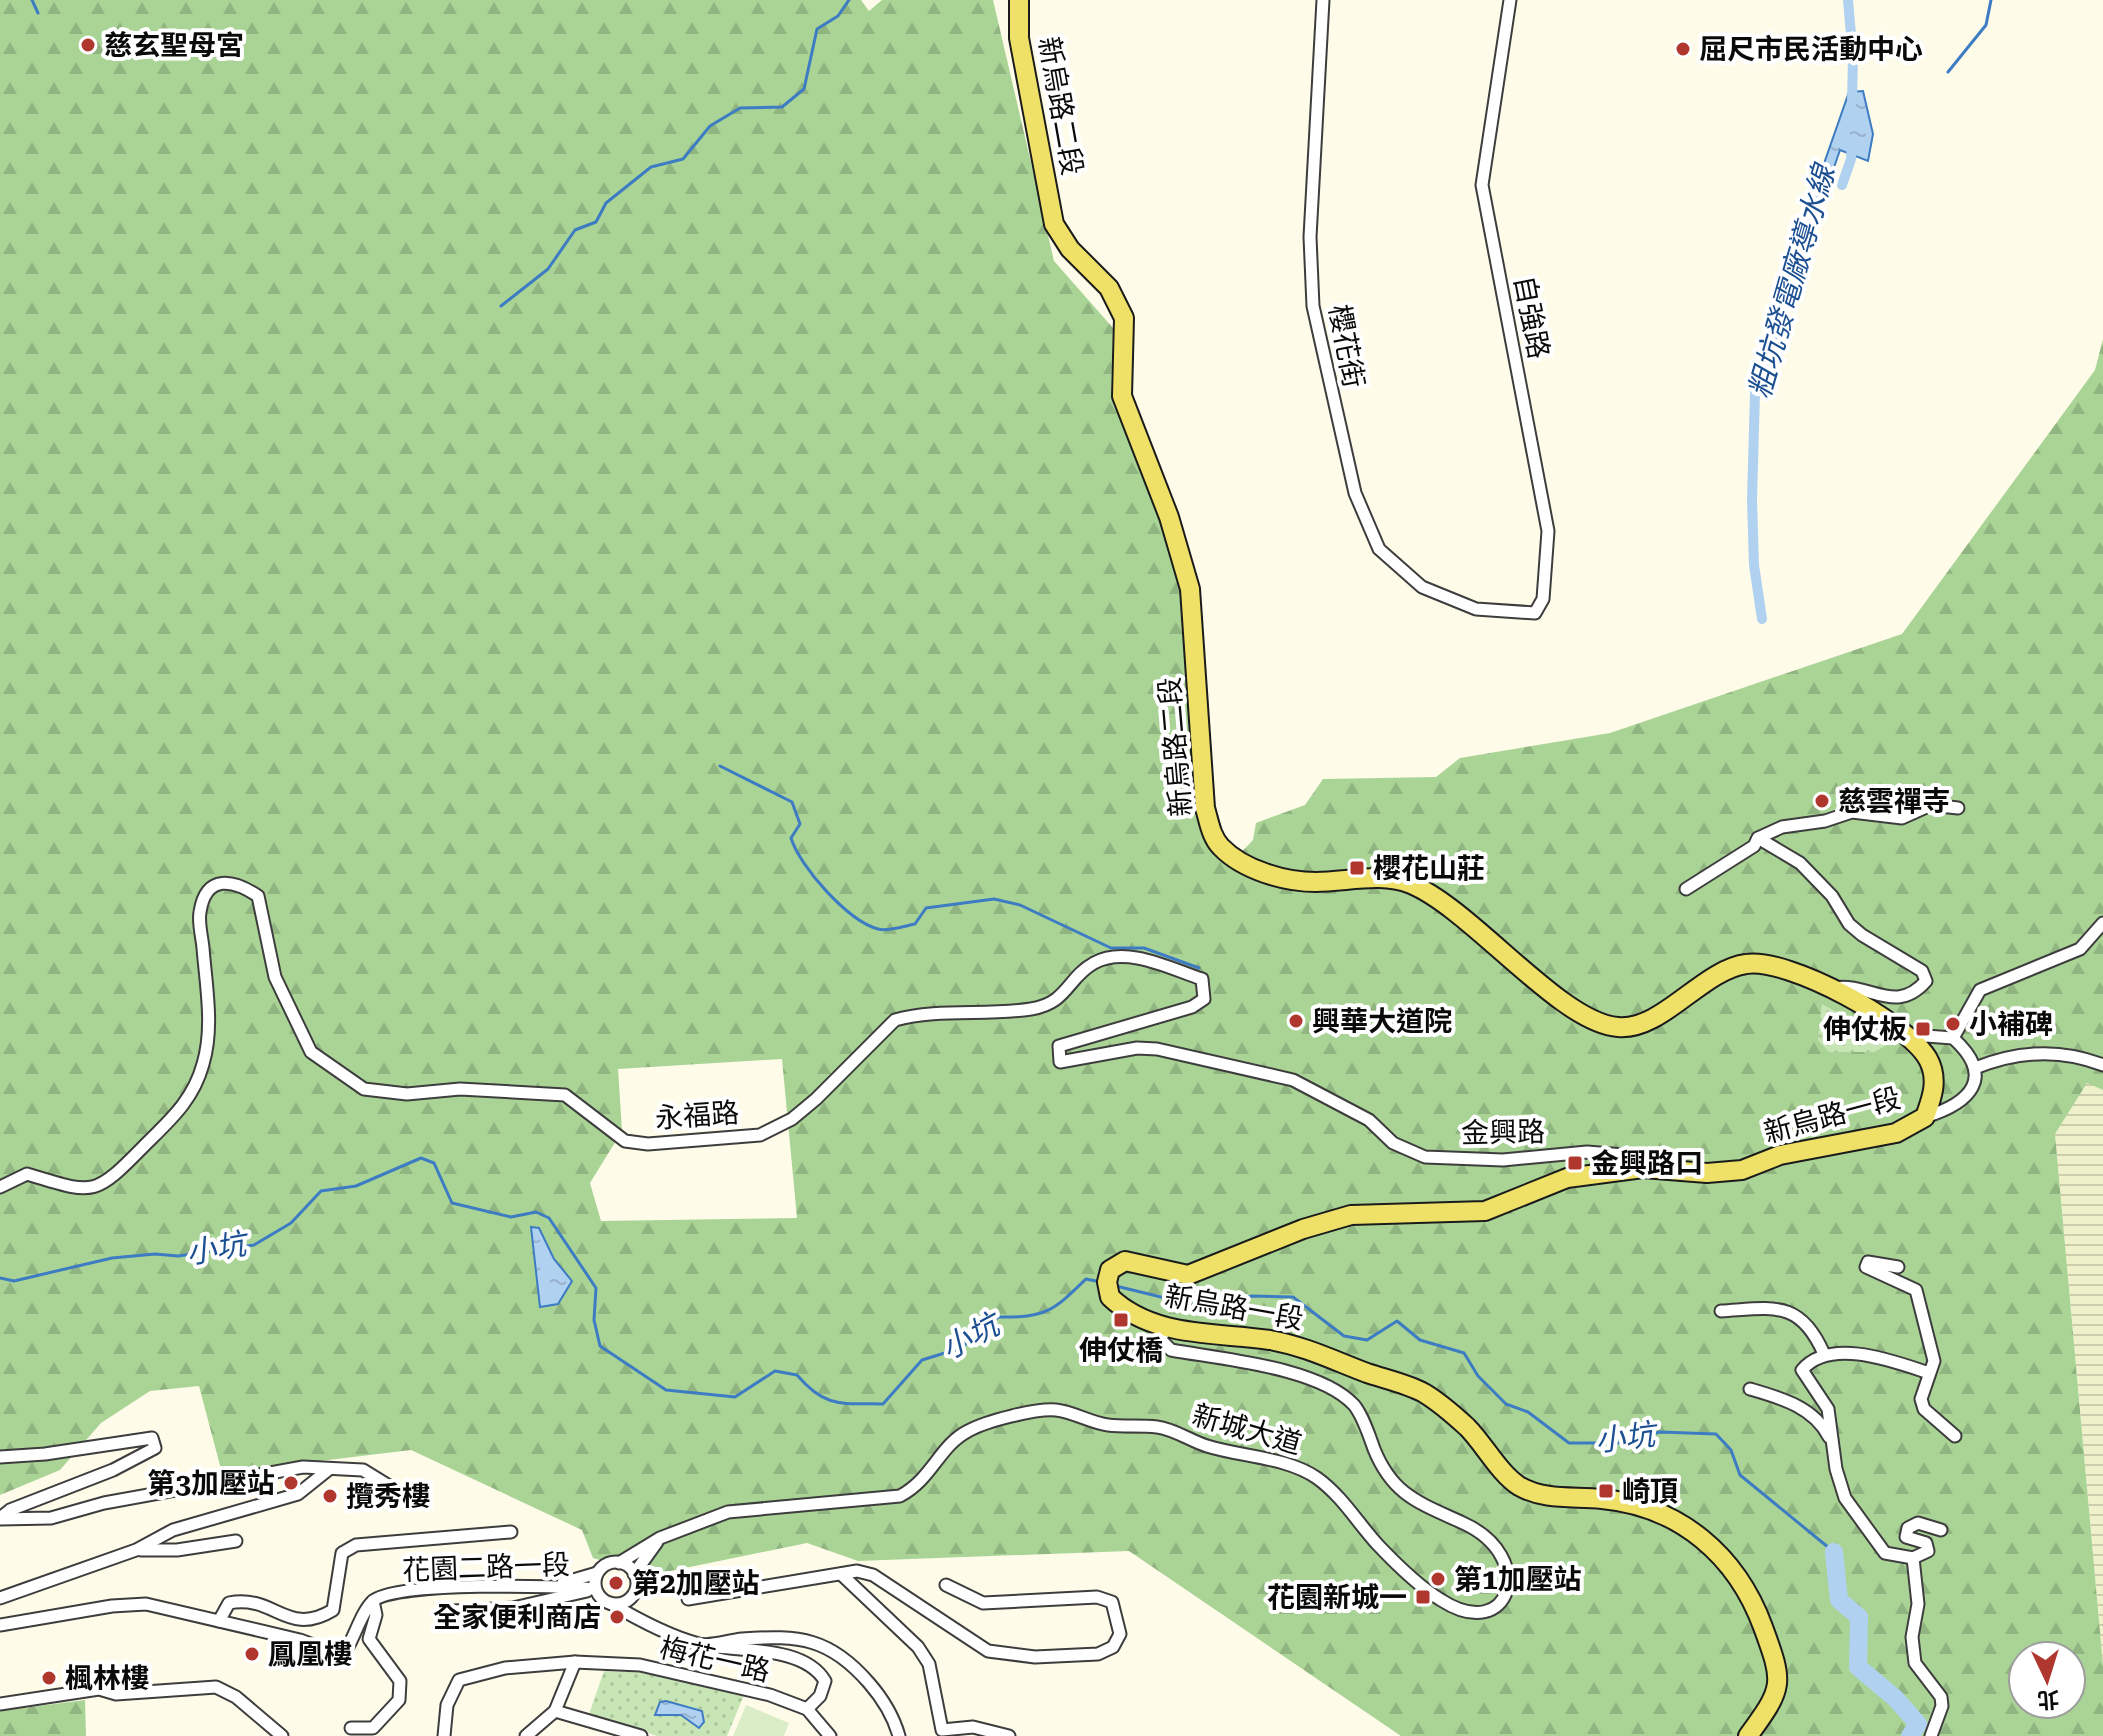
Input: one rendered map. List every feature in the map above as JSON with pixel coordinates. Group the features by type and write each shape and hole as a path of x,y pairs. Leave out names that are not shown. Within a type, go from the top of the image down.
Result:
{"main road":[{"name":"新烏路二段","path":"1019,0 1019,38 1054,224 1070,249 1109,288 1124,318 1122,396 1169,517 1190,589 1205,808 1211,830 1221,847 1253,867 1284,879 1314,882 1398,878 1416,886 1443,902 1563,1000 1601,1024 1621,1028 1645,1021 1726,968 1745,964 1777,965 1829,989 1892,1024 1912,1040 1929,1060 1935,1078 1925,1117"},
{"name":"新烏路一段","path":"1748,1736 1774,1700 1779,1686 1776,1662 1751,1594 1728,1560 1691,1530 1652,1512 1614,1501 1553,1498 1518,1485 1466,1426 1423,1393 1314,1351 1271,1341 1165,1327 1120,1306 1110,1297 1107,1282 1110,1270 1125,1261 1188,1275 1303,1229 1351,1215 1485,1211 1567,1178 1643,1168 1707,1173 1742,1170 1780,1155 1896,1133 1925,1117"}],"street":[{"name":"櫻花街","path":"1323,0 1310,237 1313,306 1355,493 1379,549 1401,572 1450,600 1476,609 1506,612"},
{"name":"自強路","path":"1506,612 1535,613 1543,599 1548,531 1482,185 1510,0"},
{"path":"1686,889 1754,846 1758,838 1782,827 1825,821 1852,812 1902,818 1931,805 1958,808"},
{"path":"1758,838 1800,863 1832,896 1849,924 1922,971 1926,981 1915,994 1897,998 1849,985 1829,989"},
{"name":"永福路","path":"0,1187 27,1174 80,1190 109,1182 185,1107 203,1065 209,1032 199,913 208,890 220,883 237,882 258,896 275,977 311,1052 364,1089 407,1094 460,1089 565,1095 625,1141 648,1144 760,1135 804,1109 895,1020 913,1015 947,1016 1052,1005 1093,964 1107,959 1140,958 1202,979 1204,999 1192,1007 1059,1046 1060,1062 1137,1048 1157,1049 1293,1080 1369,1120"},
{"path":"1953,1038 1980,990 2080,949 2103,923"},
{"path":"1912,1040 1926,1036 1953,1038 1965,1049 1975,1068 1976,1082 1971,1094 1945,1111 1925,1117"},
{"path":"1975,1068 2002,1057 2046,1052 2103,1065"},
{"name":"金興路","path":"1369,1120 1393,1143 1425,1157 1503,1160 1587,1152 1636,1156 1643,1168"},
{"path":"1898,1267 1868,1262 1866,1267 1916,1290 1932,1342 1934,1361 1921,1399 1924,1409 1955,1436"},
{"path":"1721,1311 1776,1307 1795,1314 1813,1328 1824,1354"},
{"name":"新城大道","path":"619,1563 660,1538 728,1512 900,1496 920,1486 951,1443 970,1430 1055,1410 1107,1425 1159,1427 1206,1446 1300,1468 1343,1502 1378,1545 1429,1592 1458,1611 1479,1614 1500,1604 1508,1586 1508,1566 1500,1549 1480,1532 1401,1492 1380,1463 1353,1405 1316,1382 1278,1367 1171,1350 1161,1340 1165,1327"},
{"path":"1929,1373 1866,1357 1824,1354 1812,1359 1802,1370 1828,1409 1845,1498 1885,1553 1913,1558 1928,1551 1926,1543 1906,1537 1908,1528 1918,1523 1941,1530"},
{"path":"1750,1389 1788,1400 1822,1422 1833,1444"},
{"path":"0,1457 45,1454 152,1438 155,1448 113,1470 10,1510 0,1518"},
{"path":"0,1518 51,1518 104,1503 303,1467 363,1470 402,1494"},
{"path":"0,1598 24,1593 136,1550 173,1530 298,1494 328,1470"},
{"path":"219,1621 229,1603 245,1600 304,1622 318,1620 333,1610 342,1553 356,1545 511,1532"},
{"path":"634,1574 660,1538"},
{"path":"136,1550 177,1550 236,1541"},
{"path":"1913,1558 1918,1604 1912,1637 1915,1663 1941,1697 1942,1706 1931,1736"},
{"path":"558,1585 597,1573 606,1564 626,1564 634,1574 637,1586 631,1597 621,1604 610,1603"},
{"path":"688,1599 857,1571 873,1575 988,1651 1035,1657 1098,1654 1113,1647 1120,1634 1112,1602 1097,1597 983,1603 946,1585"},
{"path":"595,1589 597,1573"},
{"path":"841,1574 918,1647 929,1664 942,1730 973,1727 1009,1736"},
{"name":"花園二路一段","path":"0,1625 112,1606 146,1604 329,1651 349,1645 373,1601 392,1592 558,1585 595,1589"},
{"path":"595,1589 610,1603 642,1622 702,1645 784,1655 812,1666 825,1681 820,1696 807,1709"},
{"path":"453,1611 513,1608 595,1589"},
{"path":"631,1597 642,1622"},
{"path":"351,1728 373,1728 399,1700 400,1681 369,1639 376,1615 373,1601"},
{"path":"702,1645 781,1639 810,1641 838,1651 876,1692 894,1718 899,1736"},
{"path":"526,1736 555,1711 575,1662"},
{"name":"梅花一路","path":"444,1736 447,1705 459,1680 505,1668 575,1662 640,1665 770,1695 807,1709 830,1736"},
{"path":"0,1704 99,1689 116,1694 216,1687 236,1697 282,1736"},
{"path":"555,1711 641,1736"}],"green space":[{"path":"0,0 861,0 869,11 882,0 993,0 1054,261 1113,328 1111,394 1166,532 1179,585 1198,745 1200,832 1215,853 1234,860 1253,840 1256,823 1305,805 1323,779 1436,777 1460,758 1610,733 1902,634 2095,370 2103,339 2103,1090 2087,1083 2055,1134 2103,1665 2103,1736 1401,1736 1129,1551 858,1561 807,1543 651,1575 593,1558 582,1530 411,1450 222,1473 199,1386 150,1391 101,1423 60,1470 0,1495","holes":["782,1059 797,1218 601,1221 590,1183 622,1131 618,1069"]},
{"path":"1822,1004 1891,1043 1874,1052 1829,1052 1818,1040"},
{"path":"2087,1082 2103,1090 2103,1665 2055,1134"},
{"path":"604,1671 657,1673 744,1695 727,1736 657,1736 589,1714"},
{"path":"85,1700 86,1736 0,1736 0,1711"},
{"path":"746,1705 789,1723 784,1736 733,1736"}],"water":[{"path":"1863,91 1873,134 1868,161 1840,150 1830,179 1820,175 1849,92"},
{"path":"531,1227 539,1228 554,1259 572,1281 558,1304 540,1307"},
{"path":"660,1702 702,1711 704,1722 699,1728 681,1715 655,1715"}],"waterway":[{"path":"32,0 38,13"},
{"path":"501,306 548,269 575,230 596,222 606,203 651,167 683,159 710,126 740,108 782,107 804,89 817,29 838,16 849,0"},
{"name":"粗坑發電廠導水線","path":"1848,0 1853,57 1852,102"},
{"path":"1948,72 1986,25 1991,0"},
{"path":"1842,185 1851,159 1852,142"},
{"name":"粗坑發電廠導水線","path":"1762,619 1754,565 1755,393 1827,167"},
{"path":"720,766 792,802 800,824 791,838 796,850 827,891 866,924 882,930 896,928 915,924 926,908 994,899 1020,905 1111,948 1144,948 1199,968"},
{"name":"小坑","path":"0,1278 14,1281 112,1258 155,1254 178,1256 254,1245 291,1223 321,1191 356,1186 421,1158 434,1163 452,1203 511,1217 536,1212 549,1218 596,1288 594,1320 600,1346 666,1390 735,1397 775,1371 797,1375 826,1399 883,1404 922,1360 961,1348 998,1317 1038,1314 1065,1299 1086,1279 1101,1282"},
{"name":"小坑","path":"1116,1286 1206,1308 1252,1296 1293,1297 1344,1336 1367,1340 1397,1321 1420,1340 1464,1353 1478,1376 1506,1404 1528,1412 1569,1443 1621,1443 1660,1432 1716,1434 1731,1450 1740,1475 1834,1552"},
{"name":"小坑","path":"1834,1552 1839,1600 1859,1617 1858,1667 1895,1698 1918,1724 1910,1736"}],"place":[{"name":"慈玄聖母宮","path":"88,45"},
{"name":"屈尺市民活動中心","path":"1683,49"},
{"name":"慈雲禪寺","path":"1822,801"},
{"name":"櫻花山莊","path":"1357,868"},
{"name":"興華大道院","path":"1296,1021"},
{"name":"小補碑","path":"1953,1024"},
{"name":"伸仗板","path":"1923,1029"},
{"name":"金興路口","path":"1575,1163"},
{"name":"伸仗橋","path":"1121,1320"},
{"name":"第3加壓站","path":"291,1483"},
{"name":"崎頂","path":"1606,1491"},
{"name":"攬秀樓","path":"330,1496"},
{"name":"第1加壓站","path":"1438,1579"},
{"name":"第2加壓站","path":"616,1583"},
{"name":"花園新城一","path":"1423,1597"},
{"name":"全家便利商店","path":"617,1617"},
{"name":"鳳凰樓","path":"252,1654"},
{"name":"楓林樓","path":"49,1678"}]}
